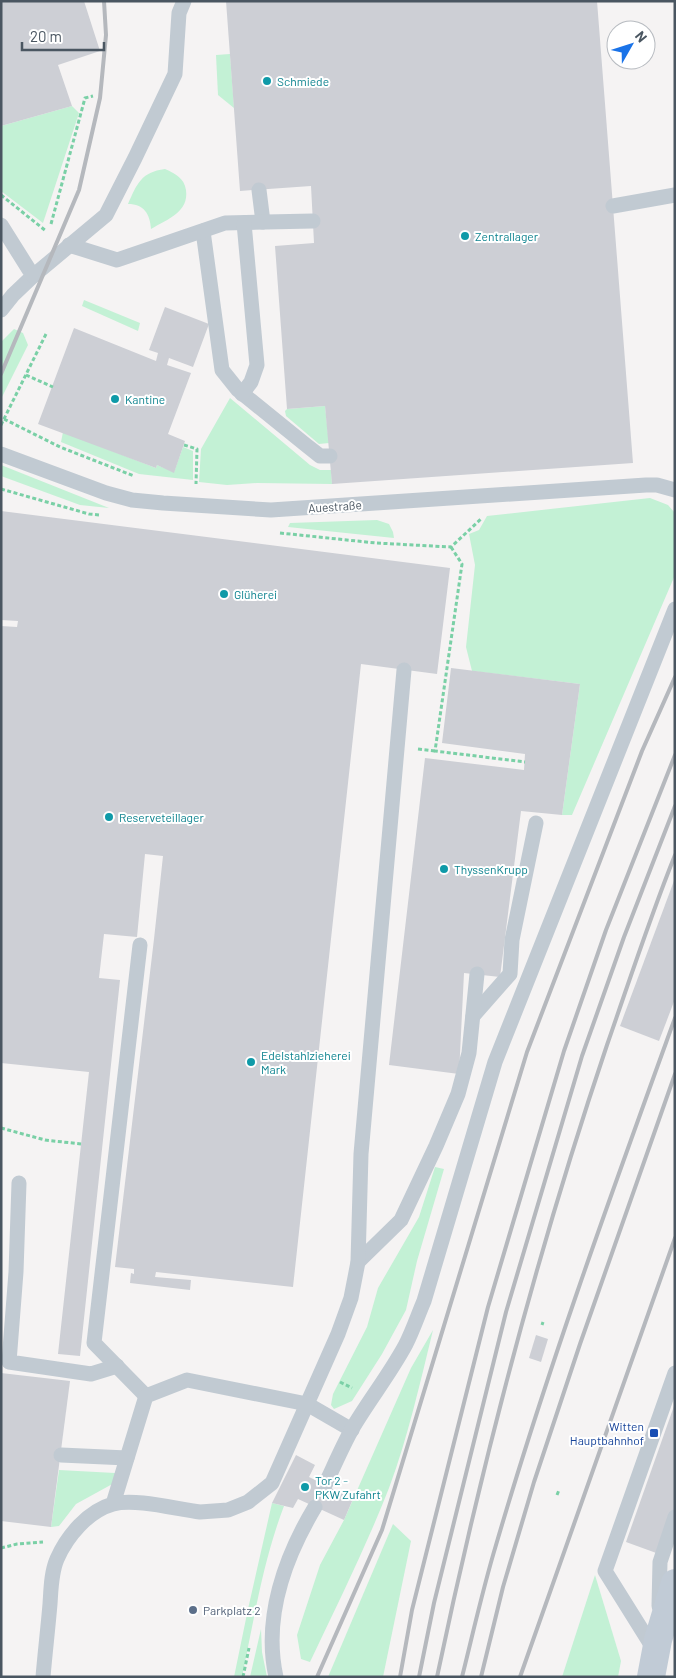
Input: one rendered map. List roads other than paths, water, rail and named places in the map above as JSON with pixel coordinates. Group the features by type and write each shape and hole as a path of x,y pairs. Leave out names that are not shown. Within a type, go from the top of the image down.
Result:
{"street":[{"path":"655,1656 675,1583"}],"lane":[{"path":"3,305 33,276 106,215 175,74 179,12 184,1"},
{"path":"259,190 263,222"},
{"path":"613,206 675,195"},
{"path":"69,245 118,260 225,223 314,221"},
{"path":"242,394 251,382 257,365 244,223"},
{"path":"1,225 33,276"},
{"path":"203,231 222,370 242,394 320,456 330,456"},
{"name":"Auestraße","path":"1,454 106,493 132,500 271,510 658,484 675,490"},
{"path":"325,1485 352,1430 406,1343 421,1309 495,1062 675,609"},
{"path":"43,1677 56,1560 67,1541 82,1522 97,1511 113,1504 133,1502 200,1512 228,1510 248,1502 272,1483 338,1334 351,1298 358,1262 361,1154 404,670"},
{"path":"510,974 514,930 536,823"},
{"path":"140,945 94,1343 146,1396"},
{"path":"473,1016 510,974 532,966"},
{"path":"358,1262 401,1220 436,1146 460,1086 470,1052 477,974"},
{"path":"19,1183 16,1272 9,1362 91,1374 116,1366"},
{"path":"655,1656 605,1570 675,1373"},
{"path":"146,1396 187,1380 307,1404 352,1430"},
{"path":"113,1504 146,1396"},
{"path":"61,1455 127,1458"},
{"path":"276,1677 272,1657 272,1636 273,1618 280,1584 293,1550 315,1507"},
{"path":"655,1656 660,1562 675,1517"}],"railway":[{"path":"1,374 79,190 100,98 106,35 104,1"},
{"path":"317,1677 382,1530 527,1052 642,751 675,677"},
{"path":"400,1677 412,1610 488,1307 564,1051 606,930 675,755"},
{"path":"419,1677 434,1603 506,1312 582,1056 624,937 675,806"},
{"path":"437,1677 492,1438 534,1280 581,1123 648,926 675,855"},
{"path":"462,1677 491,1561 537,1412 581,1280 675,1018"},
{"path":"481,1677 503,1587 534,1482 580,1344 675,1074"},
{"path":"520,1677 675,1238"}],"place":[{"name":"Schmiede","path":"267,81"},
{"name":"Zentrallager","path":"465,236"},
{"name":"Kantine","path":"115,399"},
{"name":"Glüherei","path":"224,594"},
{"name":"Reserveteillager","path":"109,817"},
{"name":"ThyssenKrupp","path":"444,869"},
{"name":"Edelstahlzieherei Mark","path":"251,1062"},
{"name":"Witten Hauptbahnhof","path":"654,1433"},
{"name":"Tor 2 - PKW Zufahrt","path":"305,1487"},
{"name":"Parkplatz 2","path":"193,1610"}]}
